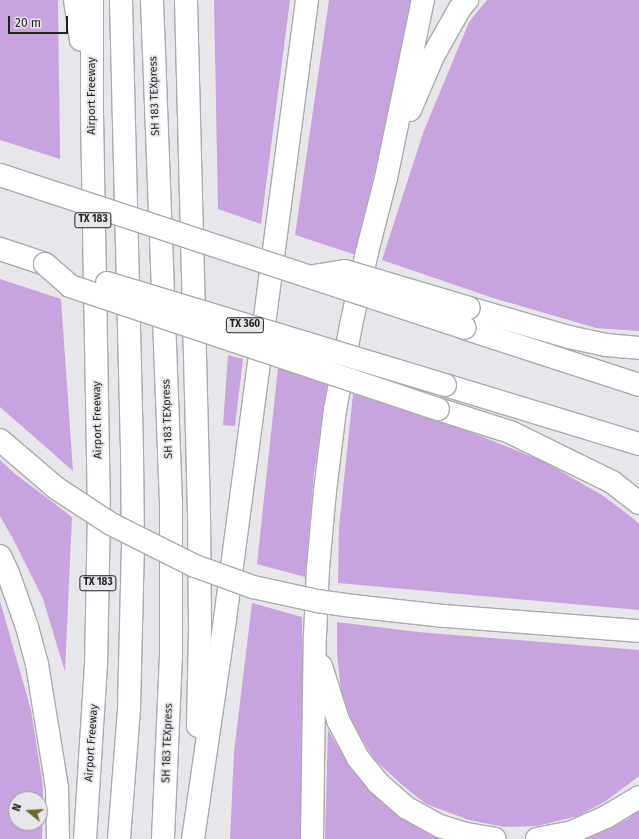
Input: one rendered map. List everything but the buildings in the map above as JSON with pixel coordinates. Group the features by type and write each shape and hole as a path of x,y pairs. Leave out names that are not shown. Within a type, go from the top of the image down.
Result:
{"highway":[{"path":"75,0 92,114"},
{"name":"Airport Freeway","path":"85,839 96,666 99,574 92,114 92,0"},
{"name":"TX 183","path":"119,839 129,708 132,563 129,328 121,0"},
{"name":"SH 183 TEXpress","path":"152,0 171,504 172,655 163,839"},
{"path":"186,0 196,371 200,622 198,715 192,839"},
{"path":"192,839 224,626 307,0"},
{"path":"312,839 315,636 324,491 335,410 367,252 386,178 423,0"},
{"path":"386,178 409,113 433,56 460,8 467,0"},
{"path":"0,175 308,276 466,318 569,337 606,346 639,348"},
{"name":"TX 360","path":"0,249 45,264 639,444"},
{"path":"45,264 70,286 510,432 612,482 639,503"},
{"path":"466,318 639,385"},
{"path":"0,440 56,488 111,524 195,566 253,587 310,600 361,607 452,617 639,631"},
{"path":"0,556 8,573 37,664 57,788 58,839"},
{"path":"315,636 324,679 338,720 358,758 378,783 407,808 440,826 467,834 495,839"},
{"path":"537,839 572,832 606,817 639,797"}],"shaded area":[{"path":"0,0 58,0 60,159 0,140"},
{"path":"214,0 290,0 261,224 218,209"},
{"path":"329,0 413,0 356,255 295,235"},
{"path":"487,0 639,0 639,331 596,328 493,298 382,260 423,133 469,22"},
{"path":"0,279 61,299 73,471 0,407"},
{"path":"228,355 243,359 235,426 223,425"},
{"path":"278,368 327,384 314,474 305,577 257,564"},
{"path":"353,394 430,416 543,461 602,495 634,519 639,524 639,610 338,583 339,527"},
{"path":"0,460 14,473 72,517 65,672 43,599 0,516"},
{"path":"0,601 31,710 43,786 43,791 8,791 8,831 42,831 42,839 0,839"},
{"path":"252,603 302,617 304,763 301,839 230,839 234,752"},
{"path":"337,622 418,632 639,650 639,776 606,801 578,816 537,826 504,827 469,820 426,804 401,784 374,759 353,724 341,692 337,653"},
{"path":"328,730 350,767 383,804 416,826 443,839 325,839"},
{"path":"639,809 639,839 587,839 628,819"}]}
